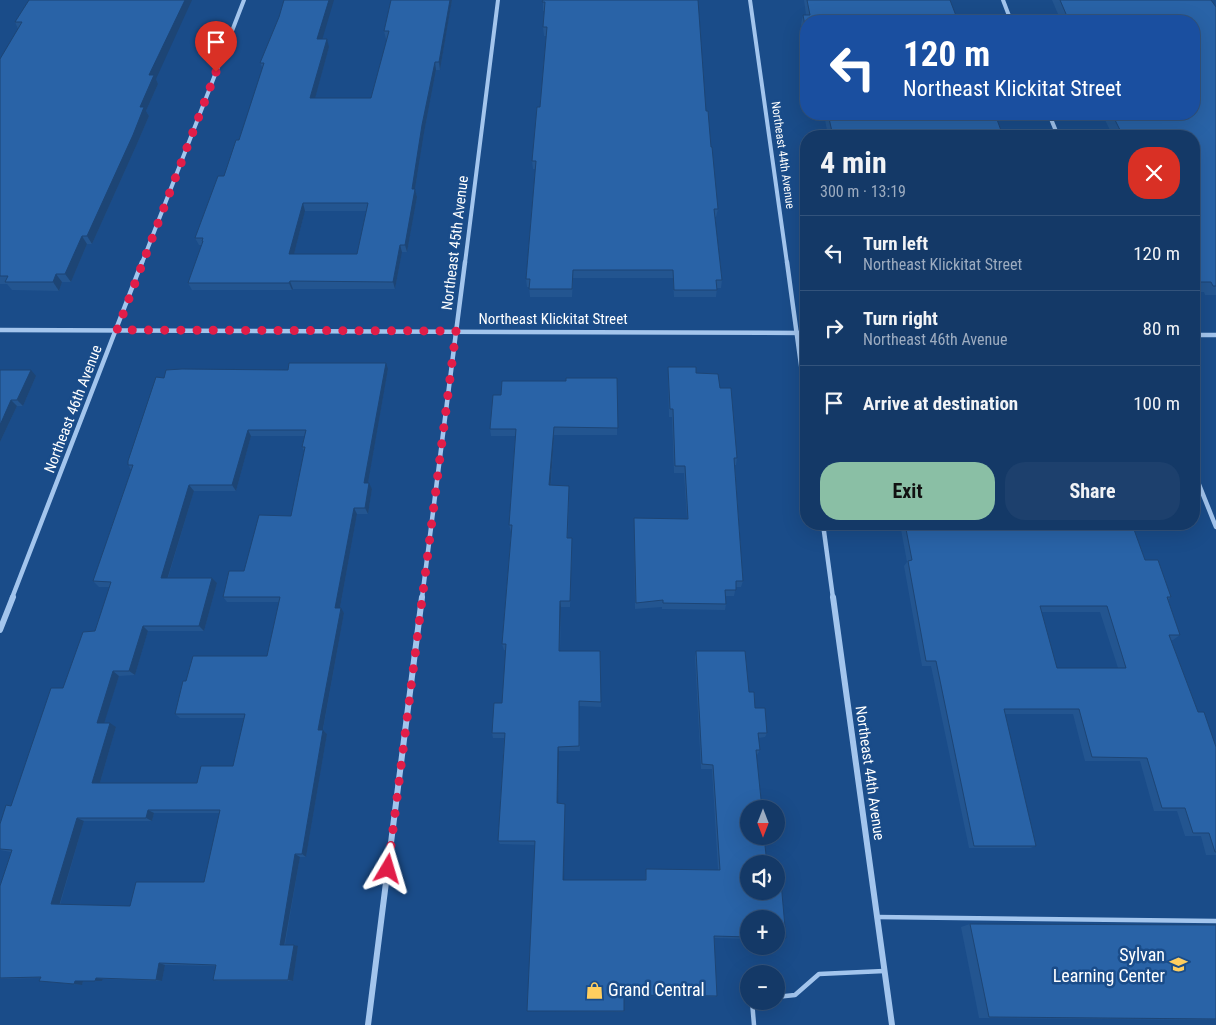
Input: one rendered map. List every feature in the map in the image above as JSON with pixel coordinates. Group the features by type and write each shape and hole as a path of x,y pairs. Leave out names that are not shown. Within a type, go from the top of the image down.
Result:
{"street":[{"name":"Northeast 46th Avenue","path":"0,630 244,0"},
{"name":"Northeast 45th Avenue","path":"368,1025 498,0"},
{"name":"Northeast 44th Avenue","path":"750,0 800,361"},
{"path":"1003,0 1009,15"},
{"name":"Northeast Klickitat Street","path":"0,330 800,333"},
{"path":"1200,335 1216,335"},
{"path":"1200,487 1216,527"},
{"name":"Northeast 44th Avenue","path":"824,530 892,1025"}],"lane":[{"path":"877,917 1216,921"},
{"path":"785,996 795,994 818,974 884,971"},
{"path":"753,1010 754,1025"}],"building":[{"path":"29,0 185,0 149,75 154,75 140,107 144,107 133,135 87,236 82,236 65,274 56,274 53,282 5,282 8,276 0,276 0,59 22,22 15,22"},
{"path":"284,0 329,0 317,39 327,39 310,98 371,98 389,31 384,31 391,0 450,0 439,62 435,62 422,125 412,189 415,189 405,245 400,245 393,282 290,281 289,283 188,283 203,241 203,238 195,238 218,176 224,176 236,140 239,140 264,63 260,63","holes":["303,203 368,203 357,254 289,254"]},
{"path":"543,0 698,0 706,111 708,111 718,209 714,209 722,280 716,280 717,290 674,290 673,270 573,270 572,289 529,289 530,279 526,279 536,161 532,161 537,107 540,107 547,27 543,27 545,2 542,2"},
{"path":"807,0 950,0 956,15 810,15"},
{"path":"1060,0 1211,0 1216,7 1216,286 1213,286 1211,282 1200,282 1200,130 1120,130 1115,120 1200,120 1200,15 1066,15"},
{"path":"829,120 997,120 1001,130 832,130"},
{"path":"289,363 386,363 364,483 369,483 365,508 354,508 335,608 341,608 318,730 323,730 302,854 295,854 280,945 294,945 288,980 213,980 216,965 159,963 156,980 96,978 95,981 75,981 74,984 39,981 41,977 0,978 0,886 12,850 0,849 0,824 6,805 11,806 51,688 63,688 83,632 95,631 111,582 93,581 133,465 128,465 128,461 156,377 164,378 166,370 182,369 288,370","holes":["248,430 306,430 302,447 305,447 291,516 259,515 244,571 229,571 223,597 280,597 267,656 193,656 186,681 183,681 175,714 245,714 233,766 201,766 197,783 92,783 110,723 97,723 113,671 129,671 143,626 199,626 212,578 161,578 189,485 232,485","148,810 220,810 204,882 136,882 130,906 51,904 77,818 146,818"]},
{"path":"668,367 696,367 696,373 718,374 720,388 731,388 737,458 734,458 743,581 736,581 736,590 725,590 726,604 663,603 663,600 636,603 634,518 688,519 685,466 675,466 673,409 670,409"},
{"path":"0,370 31,370 17,400 11,400 0,425"},
{"path":"566,378 617,378 618,428 554,427 549,485 569,486 567,538 572,538 570,601 560,601 559,651 600,651 601,702 579,701 579,746 558,747 557,803 565,804 563,880 646,880 646,869 720,870 713,765 702,764 696,651 745,651 749,692 754,692 755,708 765,708 767,733 758,733 760,750 756,750 761,800 740,800 740,845 765,845 766,855 740,855 740,900 783,900 783,910 740,910 740,937 714,936 717,996 624,995 624,1011 527,1011 535,841 498,841 505,733 492,733 494,703 502,703 506,644 502,644 512,525 509,525 516,429 490,429 493,395 501,395 502,381 566,381"},
{"path":"906,530 1134,530 1145,560 1158,560 1171,597 1167,597 1180,635 1169,635 1198,712 1204,712 1216,747 1216,852 1209,833 1193,833 1185,808 1162,808 1147,758 1092,757 1079,709 1004,709 1036,846 974,846 936,661 926,661 908,561 912,560","holes":["1040,606 1107,606 1126,668 1057,668"]},
{"path":"970,924 1216,925 1216,1019 989,1017"}],"place":[{"name":"Sylvan Learning Center","path":"1179,965"},
{"name":"Grand Central","path":"594,990"}],"route":[{"path":"216,72 117,330 456,331 388,869"}]}
